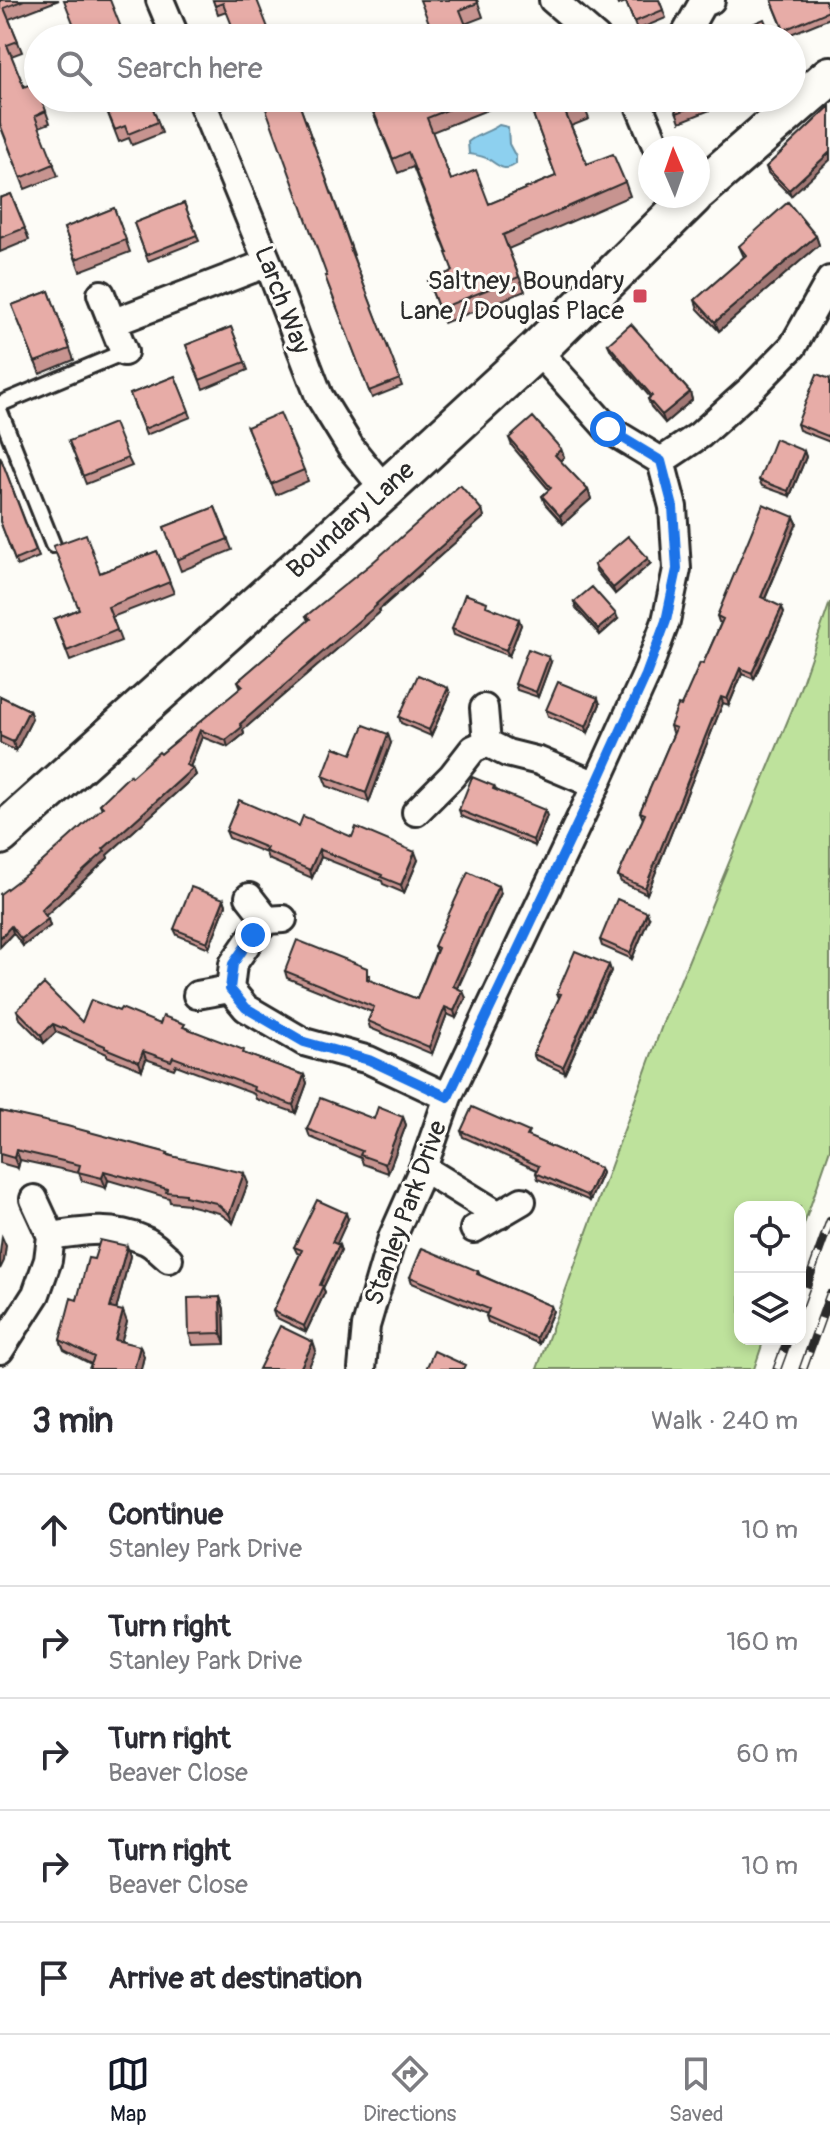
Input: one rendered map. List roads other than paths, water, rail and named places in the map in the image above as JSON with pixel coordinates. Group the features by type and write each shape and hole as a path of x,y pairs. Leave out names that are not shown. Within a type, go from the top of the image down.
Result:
{"street":[{"path":"160,0 170,24"},
{"path":"553,0 581,24"},
{"path":"691,24 704,1"},
{"name":"Boundary Lane","path":"806,97 830,76"},
{"name":"Larch Way","path":"206,112 319,396 351,448 385,490"},
{"path":"642,112 652,136"},
{"name":"Boundary Lane","path":"710,180 789,112"},
{"name":"Boundary Lane","path":"0,835 537,350 680,208"},
{"path":"112,323 268,263"},
{"path":"537,350 608,429 661,461 700,435 793,346 830,280"},
{"path":"101,294 124,352"},
{"name":"Stanley Park Drive","path":"362,1369 366,1326 392,1238 423,1168 448,1097 596,785 646,675 666,621 677,569 673,507 661,461"},
{"path":"484,708 487,743"},
{"path":"416,812 452,776 473,749 487,743 596,785"},
{"path":"249,897 275,920 253,935 233,964 230,989 246,1008 304,1042 369,1060 448,1097"},
{"path":"197,995 230,989"},
{"path":"423,1168 510,1208 474,1229"},
{"path":"0,1350 36,1294 48,1260 51,1236 34,1199"},
{"path":"51,1236 97,1229 123,1234 146,1240 169,1259"}],"lane":[{"path":"0,404 124,352"},
{"path":"0,412 53,545"}],"water":[{"path":"499,125 508,127 509,144 516,157 516,164 509,168 469,154 468,142"}],"railway":[{"path":"806,1287 830,1221"},
{"path":"803,1369 830,1294"},
{"path":"777,1369 786,1345"}],"place":[{"name":"Saltney, Boundary Lane / Douglas Place","path":"640,296"}]}
